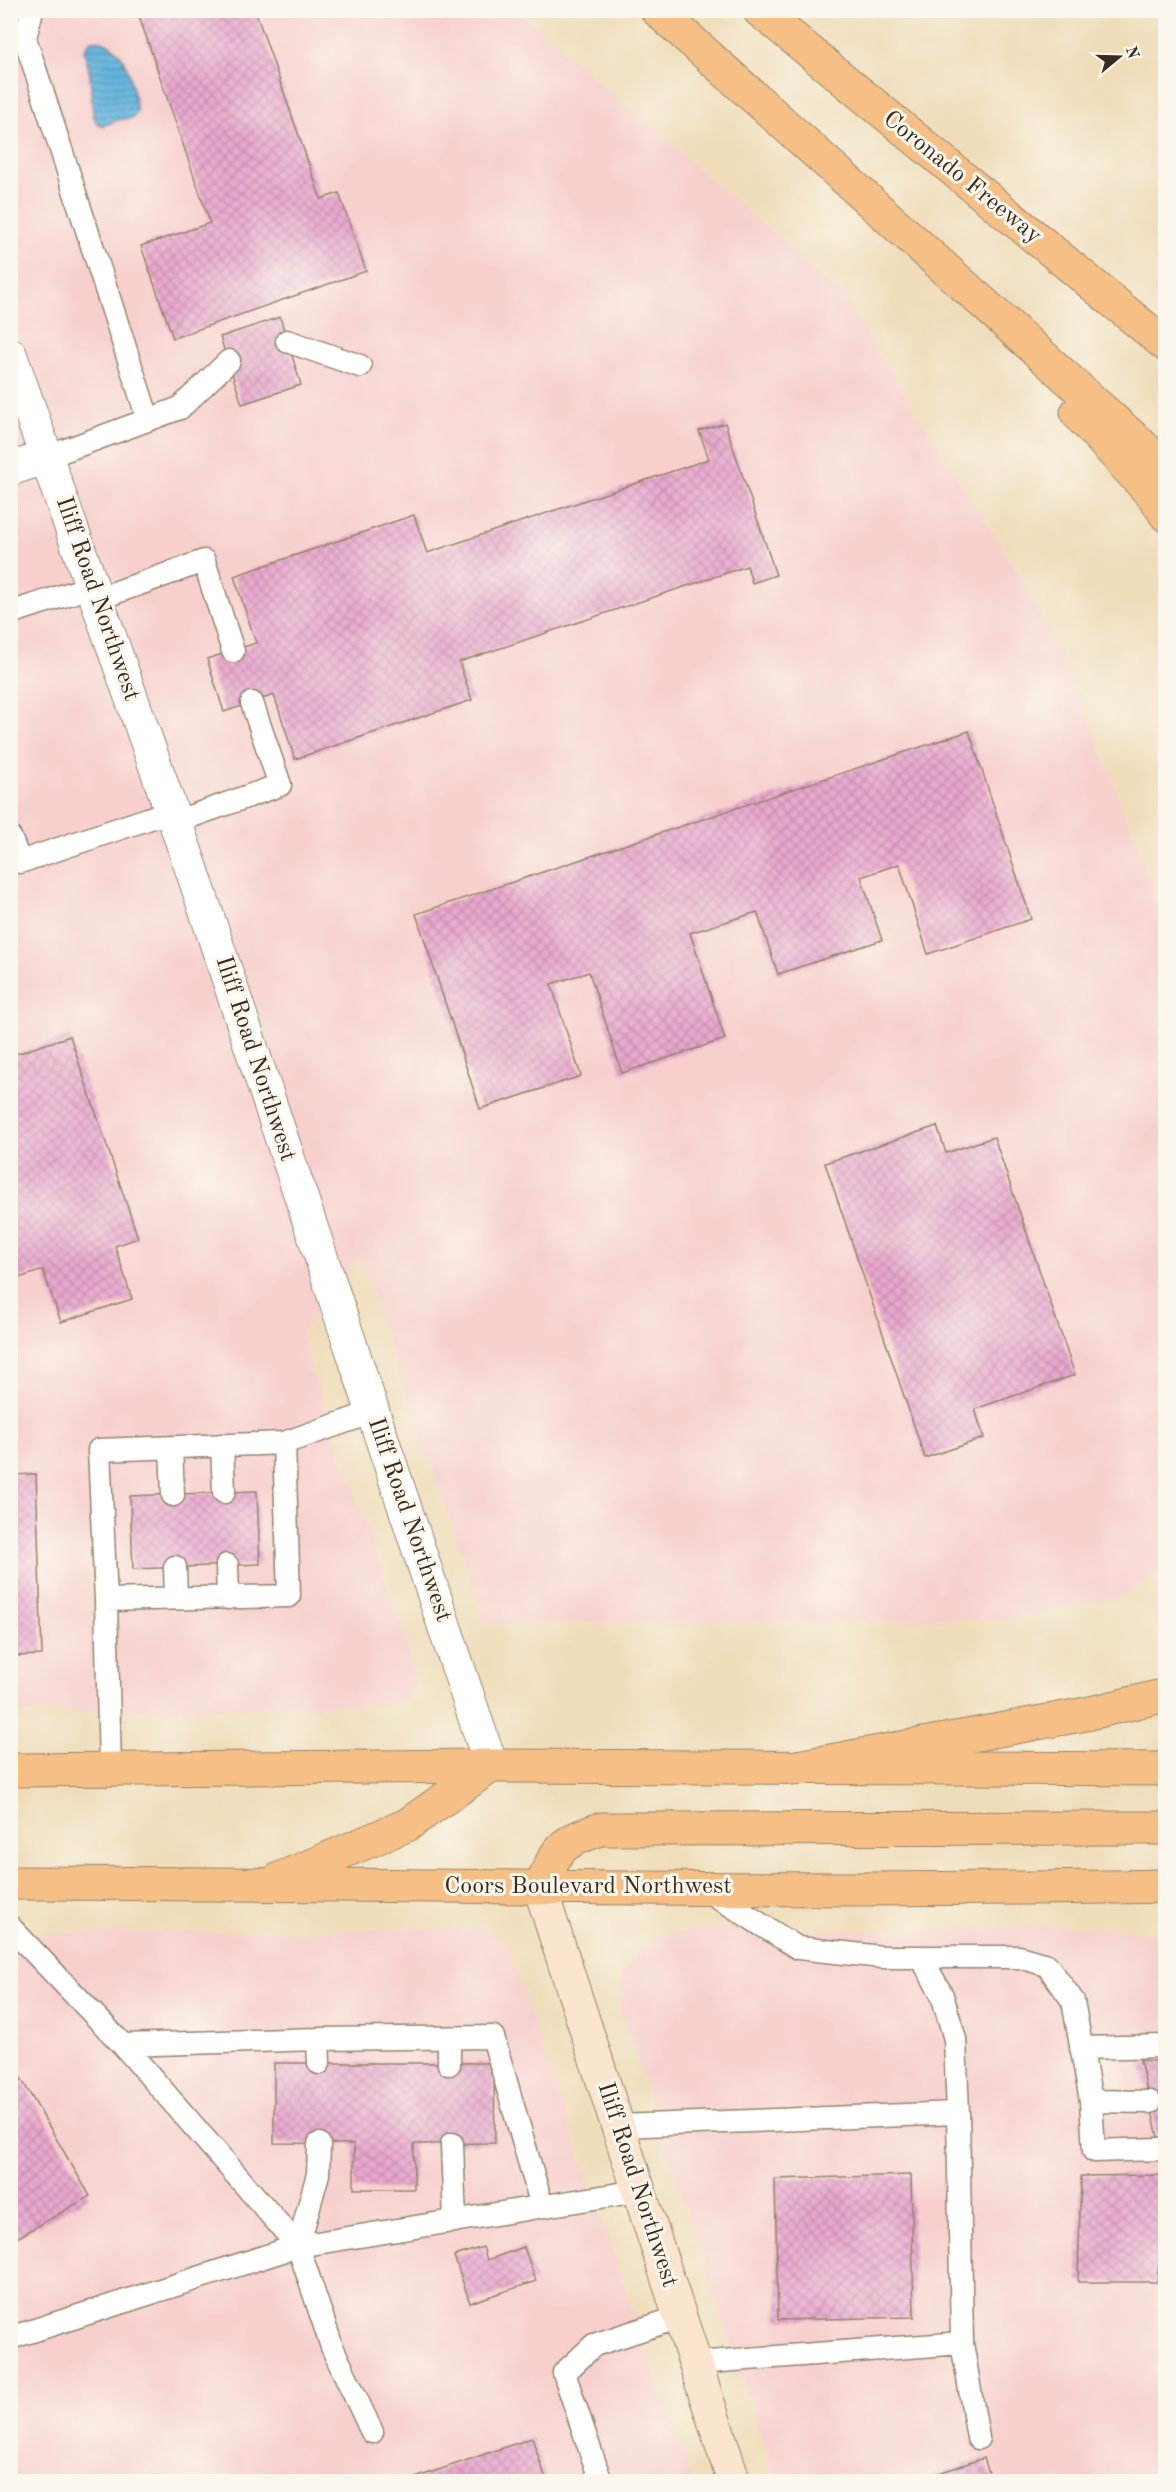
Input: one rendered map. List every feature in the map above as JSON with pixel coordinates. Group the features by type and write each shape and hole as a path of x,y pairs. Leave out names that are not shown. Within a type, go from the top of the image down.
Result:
{"main road":[{"path":"657,10 1166,467"},
{"name":"Coronado Freeway","path":"759,10 1166,345"},
{"path":"961,285 1156,499 1166,515"},
{"path":"792,1768 1086,1714 1166,1695"},
{"path":"269,1883 407,1825 491,1766"},
{"path":"10,1770 491,1766 1166,1769"},
{"path":"540,1888 555,1853 574,1838 601,1828 1166,1828"},
{"name":"Coors Boulevard Northwest","path":"10,1883 269,1883 540,1888 1166,1886"},
{"path":"1120,1887 1166,1894"},
{"name":"Iliff Road Northwest","path":"540,1888 734,2481"}],"street":[{"name":"Iliff Road Northwest","path":"10,354 173,816 491,1766"},
{"path":"10,469 47,457"}],"lane":[{"path":"32,10 25,38 148,419"},
{"path":"287,341 360,366"},
{"path":"47,457 180,408 229,361"},
{"path":"10,613 204,561 233,651"},
{"path":"10,837 20,862 280,785 252,703"},
{"path":"110,1770 106,1600 99,1450 284,1443 373,1412"},
{"path":"106,1600 289,1596 284,1443"},
{"path":"222,1445 224,1492"},
{"path":"171,1447 173,1495"},
{"path":"227,1565 228,1598"},
{"path":"175,1567 176,1598"},
{"path":"704,1888 798,1948 882,1957 1019,1957 1047,1965 1072,2001 1091,2101 1094,2151 1160,2149"},
{"path":"10,1927 123,2045 298,2246 333,2347 372,2432"},
{"path":"921,1957 942,1995 955,2038 962,2343 978,2438"},
{"path":"123,2045 493,2037 542,2206"},
{"path":"449,2038 449,2064"},
{"path":"318,2039 319,2063"},
{"path":"1081,2049 1166,2046"},
{"path":"1091,2101 1150,2102"},
{"path":"618,2126 958,2113"},
{"path":"298,2246 318,2174 319,2144"},
{"path":"452,2144 455,2221"},
{"path":"10,2338 298,2246 638,2191"},
{"path":"601,2481 564,2373 594,2345 680,2317"},
{"path":"695,2363 962,2343"}],"shaded area":[{"path":"10,11 518,11 839,292 1019,574 1091,722 1150,880 1166,942 1165,1567 1126,1595 1011,1619 486,1623 359,1255 300,1336 403,1632 416,1684 395,1704 11,1713"},
{"path":"1057,1925 1165,1933 1165,2481 776,2481 621,2011 622,1975 644,1949 662,1935 712,1928 907,1931"},
{"path":"476,1929 495,1934 507,1946 692,2481 11,2481 10,1934"}],"water":[{"path":"92,40 104,42 121,56 130,78 137,113 132,118 103,126 97,123 93,115 90,74 84,50"}],"building":[{"path":"137,10 255,10 321,199 339,193 366,271 173,338 141,246 210,223"},
{"path":"280,317 301,385 242,404 220,337"},
{"path":"725,423 776,575 752,583 747,566 459,662 472,700 295,759 274,695 224,712 207,659 256,643 234,576 414,515 427,553 709,459 699,431"},
{"path":"969,731 1031,919 928,954 899,864 861,877 882,940 778,974 757,912 690,933 725,1039 622,1073 589,972 551,984 581,1076 480,1109 416,914"},
{"path":"70,1036 138,1238 115,1246 132,1299 61,1322 43,1270 10,1281 10,1056"},
{"path":"937,1126 946,1153 994,1137 1075,1375 975,1409 984,1438 925,1458 825,1163"},
{"path":"36,1474 42,1655 10,1656 10,1475"},
{"path":"257,1491 260,1564 133,1569 130,1496"},
{"path":"1140,2060 1166,2062 1166,2167 1165,2167"},
{"path":"274,2063 494,2063 495,2143 414,2144 414,2189 354,2189 354,2144 274,2143"},
{"path":"16,2070 90,2196 10,2242 10,2073"},
{"path":"911,2175 914,2317 778,2320 775,2179"},
{"path":"1166,2175 1166,2248 1161,2248 1157,2282 1078,2282 1081,2176"},
{"path":"483,2247 487,2260 524,2247 536,2281 470,2303 454,2256"},
{"path":"532,2438 547,2482 406,2482 406,2481"},
{"path":"984,2458 992,2482 915,2482 915,2481"}]}
